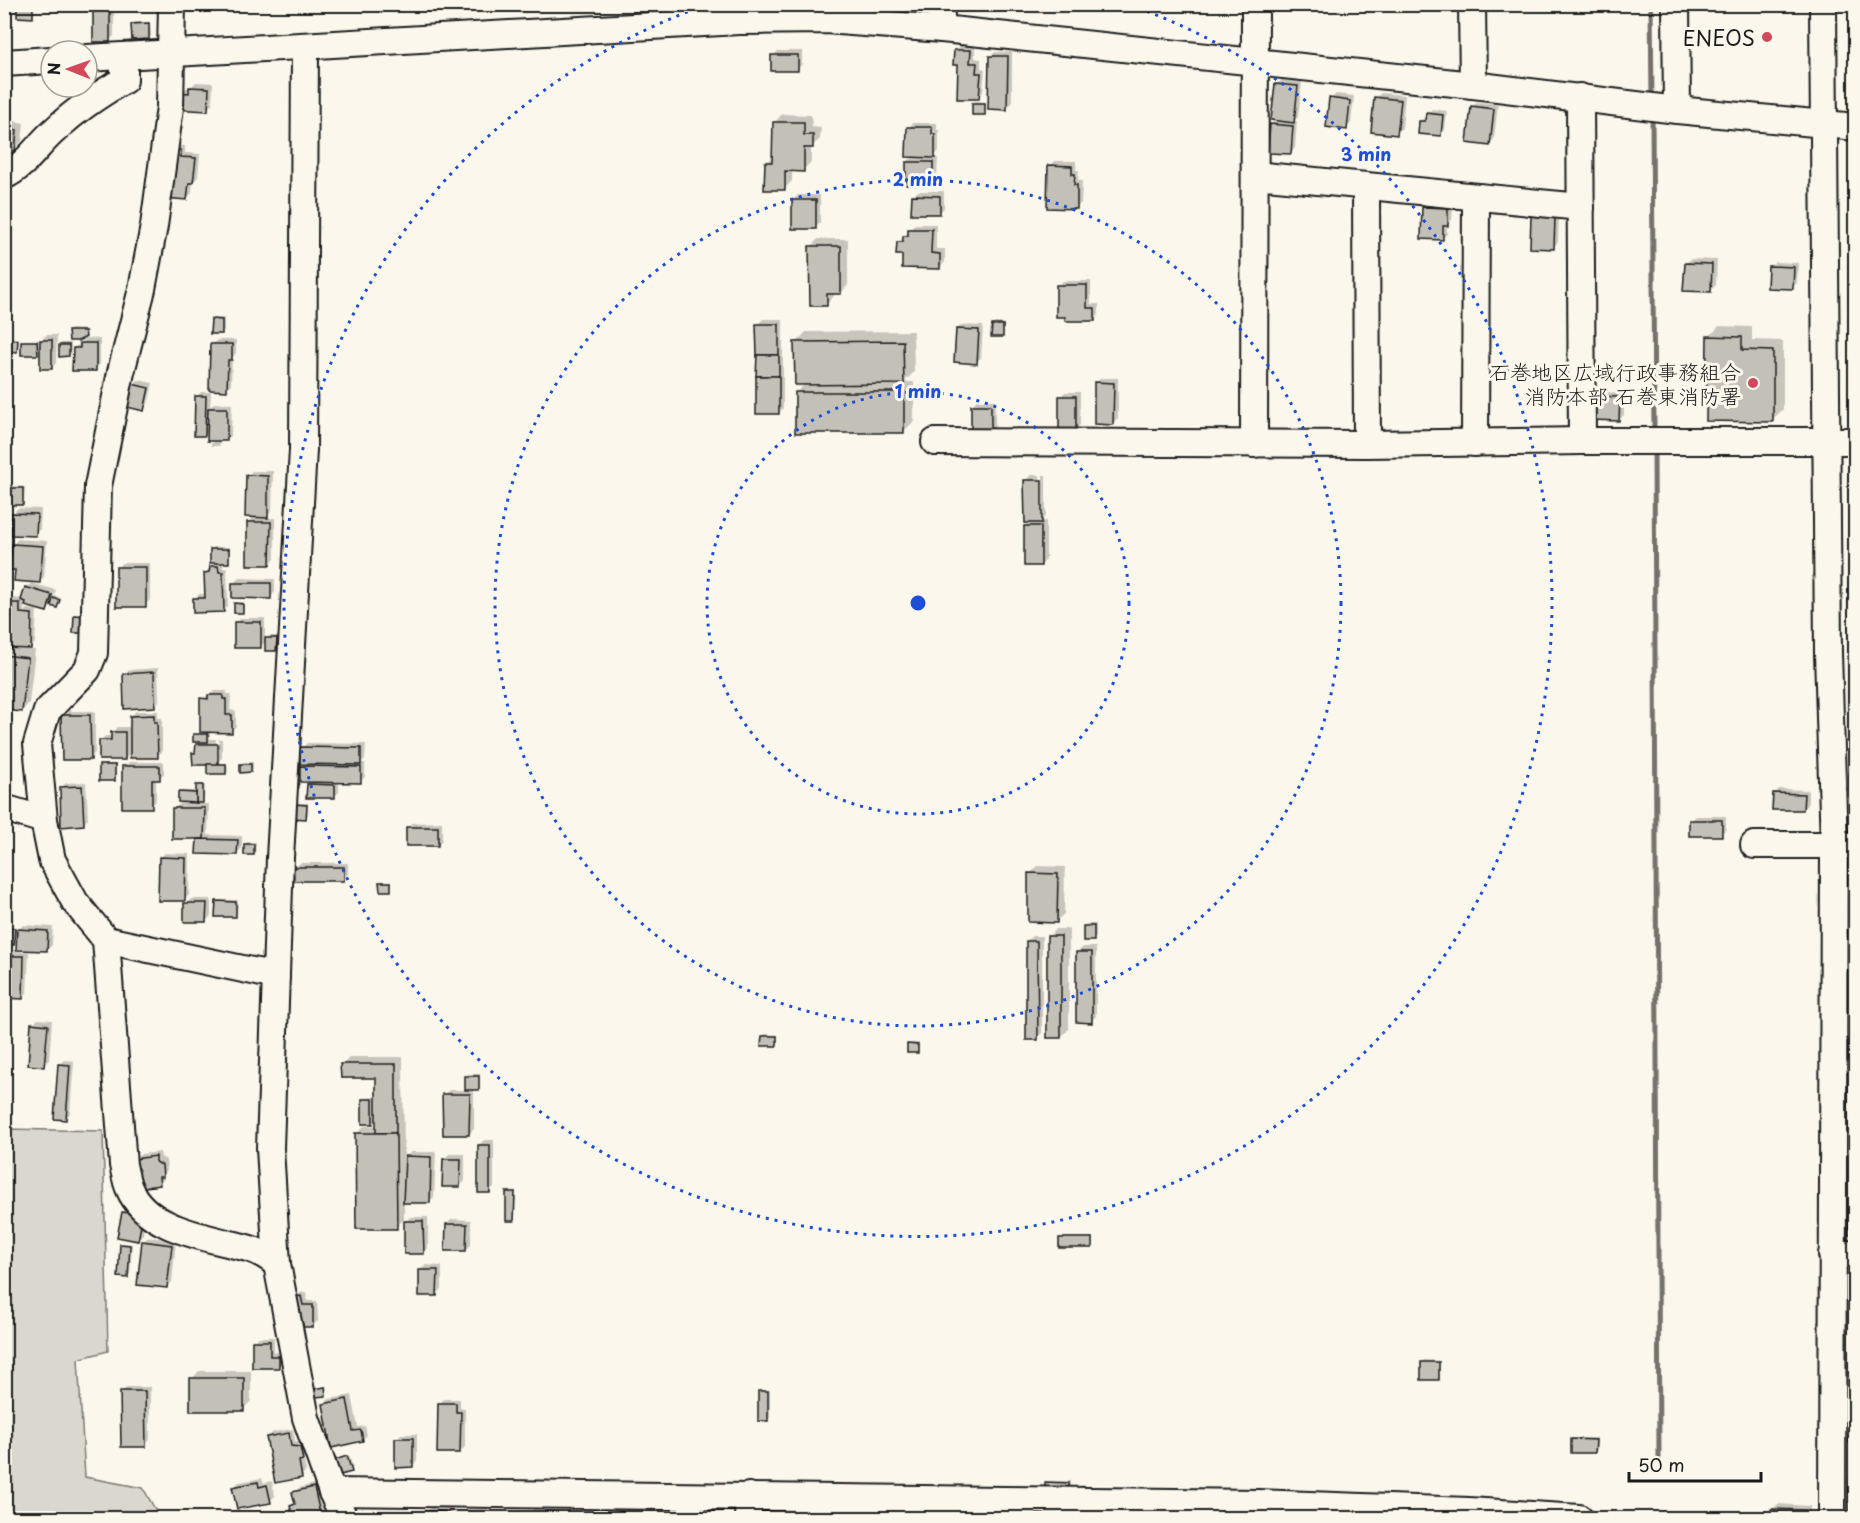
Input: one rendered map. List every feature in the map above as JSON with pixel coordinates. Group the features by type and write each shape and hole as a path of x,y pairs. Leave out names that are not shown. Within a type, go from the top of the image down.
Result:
{"street":[{"path":"172,4 170,107 154,226 142,290 113,406 98,486 94,653 87,670 47,711 37,744 44,820 52,860 75,902 106,940 123,1165 129,1188 142,1207 168,1225 196,1235 263,1252 277,1264"},
{"path":"1254,444 1255,4"},
{"path":"1472,4 1473,85"},
{"path":"1660,108 1676,4"},
{"path":"1823,4 1828,652 1845,845 1844,1254 1832,1518"},
{"path":"99,57 740,21 941,16 1254,62 1580,97 1660,108 1856,127"},
{"path":"305,47 303,450 280,846 270,1148 277,1264 306,1418 332,1492 344,1518"},
{"path":"4,176 16,170 55,130 91,100 124,80 124,56"},
{"path":"4,63 39,61"},
{"path":"1580,97 1582,441"},
{"path":"1255,175 1581,207"},
{"path":"1365,186 1367,444"},
{"path":"1475,443 1476,197"},
{"path":"935,442 1367,444 1856,441"},
{"path":"4,808 44,820"},
{"path":"1754,845 1845,845"},
{"path":"106,940 276,975"},
{"path":"332,1492 748,1507 1156,1510 1258,1503 1579,1518"}],"shaded area":[{"path":"5,1129 103,1131 108,1351 78,1359 85,1477 143,1488 160,1518 5,1518"}],"building":[{"path":"17,4 33,4 33,18 17,17"},
{"path":"93,4 110,4 110,42 99,42 99,39 93,39"},
{"path":"1017,4 1039,4 1039,10 1017,10"},
{"path":"1319,4 1355,4 1355,8"},
{"path":"149,23 149,39 132,40 131,24"},
{"path":"954,50 971,50 970,63 977,63 976,73 981,73 979,99 957,99 958,65 953,65"},
{"path":"771,55 798,55 798,71 771,71"},
{"path":"989,56 1008,56 1007,110 988,109"},
{"path":"1275,84 1298,86 1294,123 1271,120"},
{"path":"189,87 209,88 208,111 173,109 177,92 189,93"},
{"path":"1374,97 1401,100 1397,135 1371,132"},
{"path":"1329,98 1350,101 1347,130 1326,127"},
{"path":"972,103 985,103 985,115 972,115"},
{"path":"1471,106 1494,109 1490,146 1467,143"},
{"path":"1426,113 1443,115 1441,136 1418,134 1419,121 1425,121"},
{"path":"773,122 804,122 804,135 813,135 813,148 804,148 804,172 785,171 785,190 764,190 765,162 772,162"},
{"path":"1270,124 1293,126 1291,154 1268,153"},
{"path":"907,127 932,127 932,134 935,134 935,158 906,157"},
{"path":"4,128 17,130 15,151 10,150 8,168 4,168"},
{"path":"167,149 181,150 181,157 196,158 193,183 189,183 187,200 163,198"},
{"path":"906,162 933,162 933,185 906,185"},
{"path":"1048,165 1072,166 1072,174 1075,174 1074,185 1077,185 1077,209 1047,208"},
{"path":"912,195 940,196 940,214 911,214"},
{"path":"792,200 816,200 816,229 792,229"},
{"path":"1422,207 1448,208 1448,226 1443,226 1443,240 1421,239"},
{"path":"1531,216 1555,217 1554,249 1530,248"},
{"path":"908,229 932,229 931,253 940,254 940,269 902,268 902,255 896,255 897,242 903,242 903,236 908,236"},
{"path":"809,246 841,246 841,294 827,294 827,306 810,306"},
{"path":"1685,263 1712,264 1711,292 1683,291"},
{"path":"1768,266 1794,267 1793,289 1767,288"},
{"path":"1056,285 1087,285 1087,308 1095,308 1095,321 1065,321 1065,317 1056,317"},
{"path":"211,319 222,320 222,334 210,334"},
{"path":"756,324 779,324 779,355 757,355"},
{"path":"992,325 1003,325 1003,337 991,337"},
{"path":"956,329 979,330 977,364 954,362"},
{"path":"68,331 85,331 86,337 78,341 69,341"},
{"path":"1707,336 1742,337 1742,350 1773,351 1773,422 1706,421"},
{"path":"8,339 18,340 17,352 7,351"},
{"path":"40,340 52,340 52,369 40,369"},
{"path":"21,341 37,341 38,355 21,355"},
{"path":"903,341 904,384 795,385 794,342"},
{"path":"80,343 96,343 96,371 72,371 73,348 80,348"},
{"path":"210,344 232,344 232,360 228,360 227,391 209,390"},
{"path":"59,345 69,345 69,356 59,357"},
{"path":"4,355 9,355 9,373 4,373"},
{"path":"757,355 779,355 779,376 756,376"},
{"path":"756,376 779,376 779,414 756,414"},
{"path":"1094,382 1114,383 1113,425 1094,424"},
{"path":"132,384 149,388 144,411 127,407"},
{"path":"795,392 904,392 904,433 795,433"},
{"path":"195,396 206,396 205,436 194,436"},
{"path":"1059,396 1076,396 1076,432 1059,432"},
{"path":"1593,396 1620,397 1619,421 1592,420"},
{"path":"971,405 991,405 991,433 971,433"},
{"path":"208,408 227,408 227,441 207,441"},
{"path":"246,475 268,476 268,518 245,517"},
{"path":"1024,480 1042,480 1042,523 1025,523"},
{"path":"7,488 23,488 23,505 7,505"},
{"path":"11,513 37,514 36,536 11,535"},
{"path":"247,522 271,522 270,565 247,565"},
{"path":"1024,526 1041,526 1041,566 1024,566"},
{"path":"12,544 43,546 40,583 14,581 15,570 10,570"},
{"path":"210,549 229,549 229,563 210,563"},
{"path":"210,566 218,566 219,572 223,572 224,612 193,613 193,598 205,598 204,573 209,572"},
{"path":"116,567 146,567 146,607 116,607"},
{"path":"232,583 271,583 271,599 232,598"},
{"path":"25,587 52,595 47,612 25,606 26,602 21,600"},
{"path":"53,598 60,600 57,608 51,606"},
{"path":"6,603 20,603 20,613 32,614 31,649 4,648"},
{"path":"234,603 243,604 243,613 234,613"},
{"path":"74,615 89,616 88,633 73,633"},
{"path":"234,622 261,622 261,648 234,648"},
{"path":"265,638 277,638 276,651 265,651"},
{"path":"4,655 28,658 22,712 4,710"},
{"path":"154,672 155,707 124,709 123,674"},
{"path":"208,695 223,695 223,699 226,699 226,715 232,715 232,733 200,732 200,698 208,699"},
{"path":"61,715 90,715 91,760 62,760"},
{"path":"154,715 154,722 157,722 158,758 130,758 130,716"},
{"path":"111,732 125,732 125,760 99,760 99,740 111,740"},
{"path":"193,734 208,734 208,742 193,742"},
{"path":"196,744 218,744 218,765 193,765 192,753 195,753"},
{"path":"300,747 361,748 361,765 300,764"},
{"path":"207,764 226,764 226,774 207,774"},
{"path":"240,764 251,764 251,772 240,773"},
{"path":"99,765 115,765 115,781 99,781"},
{"path":"122,766 160,766 160,780 152,780 152,808 122,808"},
{"path":"300,766 361,767 361,783 300,782"},
{"path":"307,784 335,785 335,798 306,798"},
{"path":"196,785 203,785 203,803 196,803"},
{"path":"82,786 84,825 61,827 60,787"},
{"path":"178,792 196,793 196,803 178,802"},
{"path":"1773,793 1804,794 1803,810 1772,810"},
{"path":"294,804 307,805 306,819 293,818"},
{"path":"172,808 205,808 204,839 172,839"},
{"path":"1689,820 1722,820 1722,836 1689,836"},
{"path":"406,827 438,827 438,846 406,846"},
{"path":"197,839 238,840 237,855 196,854"},
{"path":"244,844 254,844 254,855 244,855"},
{"path":"159,857 186,858 185,901 158,901"},
{"path":"293,867 344,867 344,881 294,881"},
{"path":"1028,873 1058,874 1057,923 1028,922"},
{"path":"379,882 391,882 391,891 380,891"},
{"path":"1847,895 1856,895 1856,911 1846,911"},
{"path":"216,901 236,902 236,917 215,917"},
{"path":"184,903 207,903 206,922 184,922"},
{"path":"1851,920 1856,920 1856,949 1847,949 1847,933 1851,933"},
{"path":"1083,926 1094,926 1094,941 1083,941"},
{"path":"4,928 15,928 14,945 4,945"},
{"path":"17,929 48,931 47,951 16,950"},
{"path":"1047,936 1061,936 1061,1038 1047,1038"},
{"path":"1026,941 1037,941 1038,1040 1026,1040"},
{"path":"1076,952 1092,952 1092,1023 1076,1022"},
{"path":"4,956 24,956 23,999 4,998"},
{"path":"31,1023 48,1025 44,1067 28,1065"},
{"path":"1853,1023 1856,1023 1856,1046 1852,1046"},
{"path":"762,1036 777,1036 777,1046 761,1046"},
{"path":"907,1044 918,1045 918,1053 907,1053"},
{"path":"1855,1054 1856,1075 1850,1075 1850,1060 1855,1060"},
{"path":"58,1064 70,1065 66,1120 54,1119"},
{"path":"340,1064 396,1064 396,1133 376,1133 376,1078 341,1078"},
{"path":"465,1076 479,1076 479,1090 465,1090"},
{"path":"442,1094 470,1094 469,1135 443,1135"},
{"path":"362,1099 373,1099 373,1124 362,1124"},
{"path":"1854,1118 1856,1118 1856,1152 1849,1152 1850,1125 1854,1125"},
{"path":"355,1133 396,1133 397,1229 356,1229"},
{"path":"478,1145 490,1145 490,1193 478,1193"},
{"path":"156,1156 156,1162 162,1165 163,1177 159,1177 160,1185 138,1188 134,1159"},
{"path":"405,1156 431,1157 430,1203 403,1203"},
{"path":"443,1159 461,1159 460,1187 442,1187"},
{"path":"506,1192 515,1192 514,1221 506,1221"},
{"path":"1849,1199 1856,1199 1856,1242 1851,1242 1851,1235 1849,1235"},
{"path":"122,1212 143,1215 138,1241 117,1237"},
{"path":"404,1221 423,1221 424,1254 404,1254"},
{"path":"446,1224 467,1224 466,1251 445,1251"},
{"path":"1059,1238 1092,1238 1092,1248 1059,1248"},
{"path":"142,1241 172,1245 167,1288 137,1285"},
{"path":"120,1244 130,1245 128,1278 118,1277"},
{"path":"419,1270 438,1270 437,1296 419,1296"},
{"path":"301,1296 303,1305 313,1305 313,1327 298,1325 294,1297"},
{"path":"252,1341 270,1341 270,1356 279,1356 279,1368 252,1368"},
{"path":"1421,1362 1439,1362 1439,1380 1421,1380"},
{"path":"190,1378 244,1378 244,1411 190,1411"},
{"path":"325,1387 326,1396 315,1397 314,1389"},
{"path":"120,1391 145,1391 146,1447 121,1447"},
{"path":"758,1391 768,1391 768,1421 758,1421"},
{"path":"347,1399 353,1431 361,1430 363,1441 331,1448 323,1404"},
{"path":"438,1403 456,1403 456,1412 461,1412 460,1453 437,1453"},
{"path":"1850,1427 1856,1427 1856,1443 1849,1443"},
{"path":"289,1433 291,1446 300,1447 303,1460 299,1461 302,1478 275,1483 266,1437"},
{"path":"395,1438 413,1438 413,1467 395,1468"},
{"path":"1571,1439 1596,1440 1595,1453 1571,1453"},
{"path":"347,1456 352,1472 340,1475 335,1460"},
{"path":"1850,1478 1856,1478 1856,1515 1850,1515"},
{"path":"258,1482 259,1487 267,1485 271,1503 237,1509 232,1487"},
{"path":"1045,1482 1069,1483 1069,1491 1045,1491"},
{"path":"314,1487 321,1518 293,1518 290,1506 295,1504 292,1492"},
{"path":"1771,1509 1806,1510 1806,1518 1771,1518"},
{"path":"425,1511 448,1512 447,1518 425,1518"},
{"path":"1753,1511 1763,1511 1763,1518 1753,1518"},
{"path":"462,1514 484,1514 484,1518 462,1518"},
{"path":"527,1514 550,1514 550,1518 527,1518"},
{"path":"665,1514 685,1515 685,1518 665,1518"},
{"path":"763,1515 786,1516 786,1518 763,1518"}],"waterway":[{"path":"1651,4 1652,101"},
{"path":"1652,113 1654,434"},
{"path":"1654,449 1659,1458"}],"place":[{"name":"ENEOS","path":"1767,37"},
{"name":"石巻地区広域行政事務組合 消防本部 石巻東消防署","path":"1753,383"}]}
